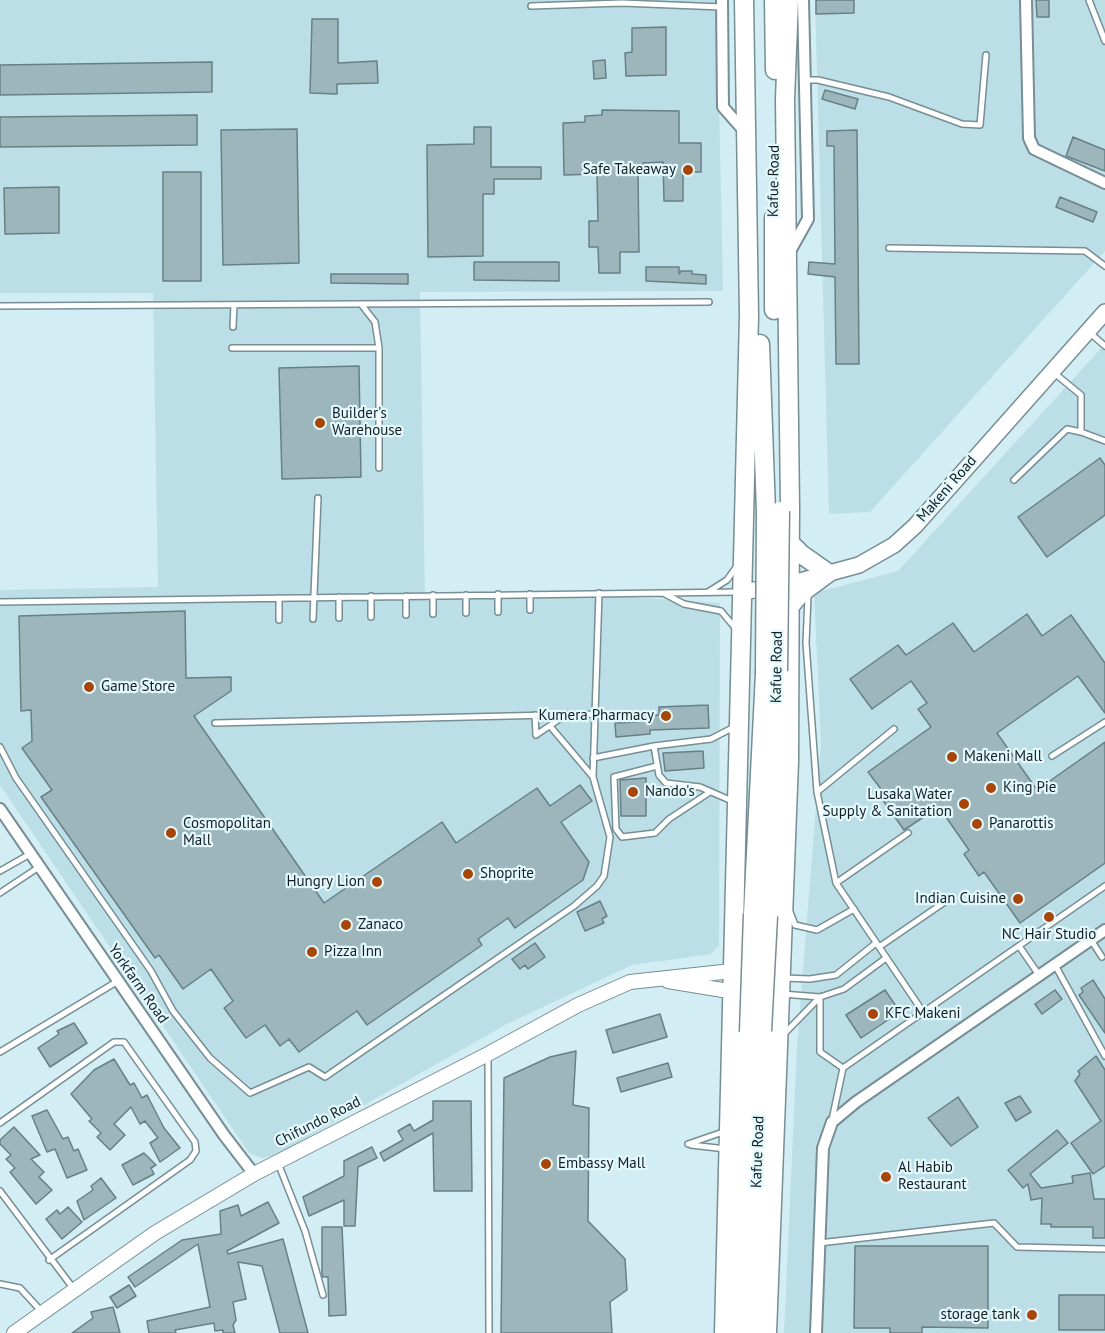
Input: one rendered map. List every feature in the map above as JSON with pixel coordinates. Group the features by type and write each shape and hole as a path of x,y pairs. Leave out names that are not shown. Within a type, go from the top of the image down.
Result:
{"main road":[{"name":"Kafue Road","path":"724,1333 749,315 744,0"},
{"name":"Kafue Road","path":"755,0 757,238 773,511"},
{"name":"Kafue Road","path":"739,1333 771,672 774,0"},
{"name":"Kafue Road","path":"767,1333 789,761 790,606 785,99 789,0"},
{"name":"Makeni Road","path":"742,592 789,584 859,565 877,556 915,526 1105,312"},
{"path":"789,542 807,560 828,573 801,593 790,606"},
{"name":"Kafue Road","path":"753,1333 755,1032"}],"street":[{"path":"786,259 808,219 803,0"},
{"path":"1026,0 1029,138 1034,149 1105,183"},
{"path":"723,4 723,107 746,132"},
{"name":"Yorkfarm Road","path":"0,809 254,1174"},
{"path":"816,1333 823,1148 832,1122 856,1102 1105,930"},
{"name":"Chifundo Road","path":"14,1333 155,1233 254,1174 603,992 630,982 732,971 779,986"},
{"name":"Chifundo Road","path":"657,978 732,992 779,986"}],"lane":[{"path":"1089,0 1105,41"},
{"path":"531,6 622,3 723,4"},
{"path":"805,80 818,80 889,97 962,124 980,125 986,56"},
{"path":"889,248 1085,251 1105,266"},
{"path":"0,306 710,302"},
{"path":"360,304 375,322 379,348 379,468"},
{"path":"233,327 234,305"},
{"path":"1088,331 1105,346"},
{"path":"232,348 379,348"},
{"path":"1052,371 1081,395 1081,432"},
{"path":"1014,480 1067,429 1105,441"},
{"path":"313,619 318,498"},
{"path":"707,592 727,580 738,564 744,547"},
{"path":"828,573 806,602 806,643 817,792 836,883 923,1012"},
{"path":"0,602 742,592"},
{"path":"0,747 16,778 151,971 173,1011 210,1058 250,1093 309,1067 325,1077 574,906 597,886 604,876 610,837 593,777 593,714 599,593"},
{"path":"663,593 684,604 721,611 735,627 741,658"},
{"path":"498,594 498,612"},
{"path":"530,594 530,610"},
{"path":"466,595 466,613"},
{"path":"371,596 371,617"},
{"path":"406,596 406,615"},
{"path":"433,596 433,614"},
{"path":"339,597 339,618"},
{"path":"279,598 279,620"},
{"path":"214,723 593,714"},
{"path":"535,715 536,735 566,715"},
{"path":"1052,756 1105,722"},
{"path":"593,758 654,746 711,740 739,724"},
{"path":"550,726 593,777"},
{"path":"817,792 894,729"},
{"path":"654,746 659,775 666,783 699,787 736,803"},
{"path":"657,766 614,777 616,829 622,837 655,832 669,819 710,792"},
{"path":"836,883 908,833"},
{"path":"0,871 30,854"},
{"path":"0,893 39,867"},
{"path":"832,1122 843,1068 1105,886"},
{"path":"783,893 795,925 817,930 854,909"},
{"path":"779,986 836,975 952,897"},
{"path":"1091,940 1101,957"},
{"path":"1019,946 1040,977"},
{"path":"777,1044 820,997 844,989 886,958"},
{"path":"1055,965 1105,1056"},
{"path":"0,1052 118,981"},
{"path":"779,986 820,997"},
{"path":"820,997 820,1052 843,1068"},
{"path":"0,1123 114,1042 124,1042 195,1142 196,1151 190,1160 50,1260"},
{"path":"488,1054 489,1333"},
{"path":"728,1149 688,1144 729,1130"},
{"path":"277,1161 305,1231 323,1295"},
{"path":"0,1191 74,1289"},
{"path":"819,1243 994,1223 1017,1247 1105,1249"},
{"path":"0,1284 20,1288 42,1312"}],"shaded area":[{"path":"0,0 717,0 723,291 420,292 425,599 614,596 720,603 719,946 711,954 632,965 507,1024 278,1154 262,1158 249,1153 0,785 0,590 158,587 153,293 0,293"},
{"path":"815,0 1105,0 1105,251 870,512 829,514"},
{"path":"1105,344 1105,1333 784,1333 797,1046 821,743 814,593 898,571"}],"building":[{"path":"816,0 854,0 854,13 816,14"},
{"path":"1036,0 1049,0 1049,17 1037,17"},
{"path":"312,19 338,19 338,63 377,61 378,83 337,84 337,94 310,93"},
{"path":"666,27 666,75 626,76 625,53 632,52 632,28"},
{"path":"605,60 606,78 594,79 593,61"},
{"path":"212,62 212,92 0,95 0,65"},
{"path":"825,90 858,99 855,109 822,99"},
{"path":"602,110 679,111 679,143 701,143 701,172 683,172 683,201 664,201 663,162 643,163 643,169 638,169 639,252 620,252 620,273 599,273 598,247 589,247 589,221 598,221 597,174 564,175 563,123 585,122 585,116 602,115"},
{"path":"197,115 197,145 0,147 0,117"},
{"path":"474,127 491,127 491,167 541,167 541,179 494,179 494,194 483,194 483,256 428,257 427,145 474,144"},
{"path":"297,129 299,263 223,265 221,130"},
{"path":"857,130 859,364 836,364 835,277 808,274 809,262 835,264 834,146 827,146 827,131"},
{"path":"1073,137 1105,150 1105,171 1066,156"},
{"path":"163,172 201,172 201,281 163,281"},
{"path":"59,187 59,233 5,234 4,188"},
{"path":"1060,197 1097,212 1093,222 1056,207"},
{"path":"474,262 559,262 559,281 474,280"},
{"path":"646,267 679,267 679,274 681,271 692,271 692,274 706,275 706,284 646,281"},
{"path":"331,274 408,274 408,284 331,283"},
{"name":"Builder's Warehouse","path":"359,366 361,477 282,479 279,368"},
{"path":"1100,458 1105,465 1105,515 1047,557 1018,517"},
{"name":"Cosmopolitan Mall","path":"185,611 186,678 231,677 231,691 194,716 324,903 442,822 456,843 537,788 550,806 580,785 592,801 561,822 589,862 583,880 515,928 508,918 478,939 482,945 367,1025 357,1011 299,1052 289,1039 280,1046 265,1025 246,1038 224,1008 233,1001 211,969 183,989 159,955 155,958 41,797 52,790 22,748 32,741 31,710 21,711 19,616"},
{"name":"Makeni Mall","path":"1027,614 1042,636 1071,615 1105,663 1105,713 1078,676 997,733 1037,790 1105,742 1105,863 1020,923 984,872 979,876 964,854 969,850 939,807 904,830 877,792 881,789 868,772 931,727 918,709 927,703 911,681 872,709 850,679 898,645 906,655 953,623 974,652"},
{"path":"708,705 709,728 650,730 650,734 616,737 615,723 639,722 639,715 659,715 659,707"},
{"path":"703,751 704,768 665,771 663,753"},
{"path":"646,778 646,816 621,816 620,780"},
{"path":"600,901 607,916 602,919 604,923 585,931 577,912"},
{"path":"535,943 545,957 528,969 525,965 520,969 512,959"},
{"path":"1093,980 1105,999 1105,1033 1079,995 1083,992 1081,988"},
{"name":"KFC Makeni","path":"885,990 900,1012 861,1038 846,1015"},
{"path":"1055,990 1062,999 1042,1014 1035,1004"},
{"path":"660,1014 667,1037 613,1053 606,1030"},
{"path":"74,1023 87,1043 50,1067 38,1048 59,1034 57,1031"},
{"name":"Embassy Mall","path":"576,1051 573,1105 589,1108 588,1221 625,1259 627,1290 610,1302 612,1333 501,1333 504,1078 550,1057"},
{"path":"1096,1056 1105,1070 1105,1166 1093,1174 1071,1143 1101,1121 1075,1081 1080,1074 1078,1071"},
{"path":"114,1059 130,1085 134,1083 142,1098 147,1095 164,1128 180,1148 160,1162 150,1143 158,1138 145,1121 140,1124 131,1107 114,1124 125,1135 110,1150 97,1137 101,1133 89,1121 92,1119 71,1094 94,1070"},
{"path":"668,1063 672,1077 621,1092 617,1078"},
{"path":"1020,1096 1031,1112 1016,1121 1005,1103"},
{"path":"958,1097 978,1127 951,1146 928,1118"},
{"path":"433,1101 471,1101 472,1191 434,1191 433,1133 384,1161 380,1153 403,1140 398,1131 410,1124 414,1131 433,1120"},
{"path":"47,1110 63,1139 68,1137 74,1151 78,1149 87,1170 67,1178 55,1149 47,1152 32,1116"},
{"path":"14,1127 40,1155 31,1159 44,1172 39,1177 52,1190 36,1204 10,1172 15,1168 6,1159 11,1155 0,1144 0,1140"},
{"path":"1057,1130 1068,1143 1030,1174 1041,1188 1073,1183 1072,1176 1090,1173 1094,1199 1105,1199 1105,1238 1093,1238 1093,1227 1051,1227 1051,1224 1041,1224 1042,1198 1031,1200 1028,1184 1023,1188 1008,1170"},
{"path":"372,1147 377,1158 358,1167 355,1226 344,1226 344,1200 309,1216 303,1197 344,1176 344,1161"},
{"path":"144,1153 156,1165 151,1168 154,1174 133,1185 122,1165"},
{"path":"101,1178 116,1198 84,1220 77,1201 93,1190 91,1186"},
{"path":"268,1202 279,1223 227,1251 228,1254 283,1239 308,1333 280,1333 262,1266 238,1262 246,1299 233,1302 236,1320 233,1325 235,1333 215,1331 214,1323 175,1330 176,1333 149,1333 147,1321 210,1307 198,1244 135,1287 128,1277 182,1240 221,1234 220,1211 238,1205 241,1216"},
{"path":"68,1207 82,1222 62,1239 46,1219 57,1210 60,1214"},
{"path":"322,1227 342,1227 346,1315 329,1316 328,1277 323,1277 322,1274"},
{"path":"855,1246 988,1246 988,1328 922,1327 922,1333 890,1333 890,1328 854,1328"},
{"path":"129,1285 136,1296 117,1308 110,1297"},
{"path":"1059,1295 1105,1295 1105,1330 1059,1330"},
{"path":"113,1307 120,1333 72,1333 93,1318 91,1312"}],"place":[{"name":"Safe Takeaway","path":"688,170"},
{"name":"Builder's Warehouse","path":"320,423"},
{"name":"Game Store","path":"89,687"},
{"name":"Kumera Pharmacy","path":"666,716"},
{"name":"Makeni Mall","path":"952,757"},
{"name":"King Pie","path":"991,788"},
{"name":"Nando's","path":"633,792"},
{"name":"Lusaka Water Supply & Sanitation","path":"964,804"},
{"name":"Panarottis","path":"977,824"},
{"name":"Cosmopolitan Mall","path":"171,833"},
{"name":"Shoprite","path":"468,874"},
{"name":"Hungry Lion","path":"377,882"},
{"name":"Indian Cuisine","path":"1018,899"},
{"name":"NC Hair Studio","path":"1049,917"},
{"name":"Zanaco","path":"346,925"},
{"name":"Pizza Inn","path":"312,952"},
{"name":"KFC Makeni","path":"873,1014"},
{"name":"Embassy Mall","path":"546,1164"},
{"name":"Al Habib Restaurant","path":"886,1177"},
{"name":"storage tank","path":"1032,1315"}]}
